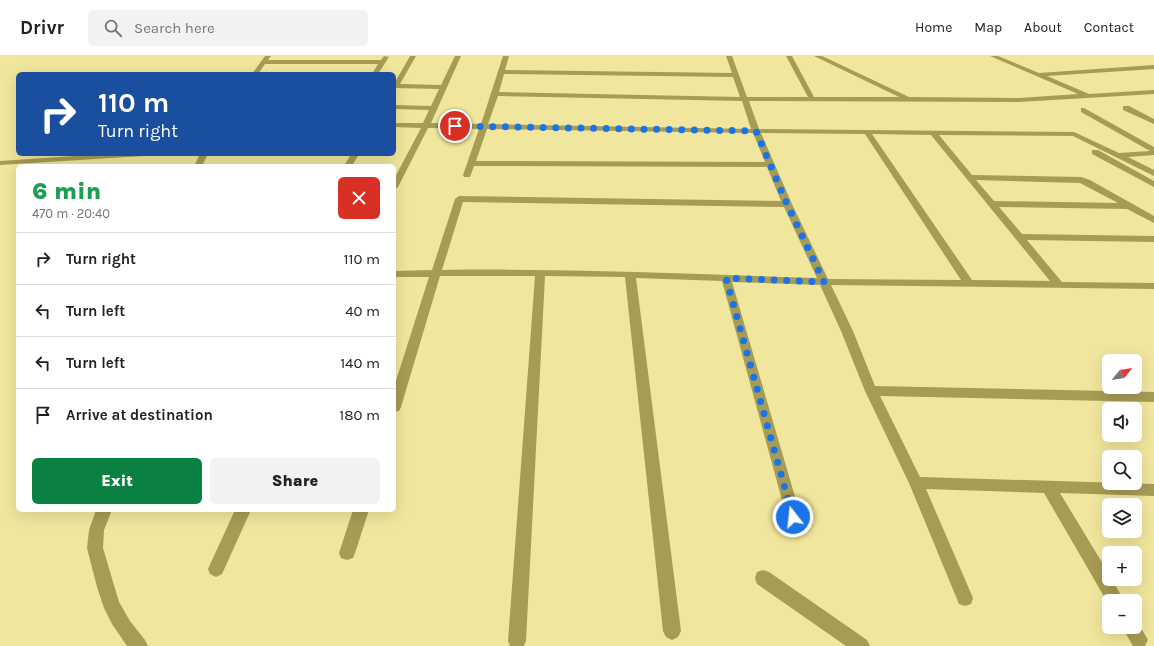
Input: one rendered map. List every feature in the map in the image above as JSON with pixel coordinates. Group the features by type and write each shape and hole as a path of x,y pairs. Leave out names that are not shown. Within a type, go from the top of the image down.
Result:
{"street":[{"path":"376,72 387,56"},
{"path":"396,84 413,56"},
{"path":"396,183 426,125 458,56"},
{"path":"467,174 495,94 506,56"},
{"path":"729,56 756,131 787,204 847,330 871,391 916,483 965,598"},
{"path":"789,56 812,99"},
{"path":"816,56 910,100"},
{"path":"994,56 1090,97"},
{"path":"994,56 1002,56"},
{"path":"256,72 266,59 383,62"},
{"path":"1038,75 1154,67"},
{"path":"502,72 736,75"},
{"path":"396,86 443,87"},
{"path":"495,94 744,99 1019,100 1090,97 1154,92"},
{"path":"396,107 434,108"},
{"path":"1126,108 1154,122"},
{"path":"1084,110 1154,151"},
{"path":"396,125 756,131 1074,134 1154,173"},
{"path":"867,132 968,283"},
{"path":"933,133 1058,284"},
{"path":"1060,134 1154,184"},
{"path":"1118,155 1154,151"},
{"path":"0,172 18,156"},
{"path":"0,163 93,156"},
{"path":"86,164 93,156"},
{"path":"470,163 771,165"},
{"path":"969,176 1080,180 1154,220"},
{"path":"396,401 459,199 787,204"},
{"path":"991,204 1129,206"},
{"path":"1019,237 1154,239"},
{"path":"517,641 540,273"},
{"path":"396,274 630,274 824,282 1154,286"},
{"path":"630,274 672,631"},
{"path":"726,278 793,517"},
{"path":"871,391 1154,397"},
{"path":"916,483 1154,490"},
{"path":"1048,487 1112,594"},
{"path":"103,512 99,519 94,543 109,601 128,635 139,646"},
{"path":"216,569 242,512"},
{"path":"347,553 360,512"},
{"path":"762,578 861,646"}],"route":[{"path":"455,126 756,131 787,204 824,282 726,278 793,517"}]}
